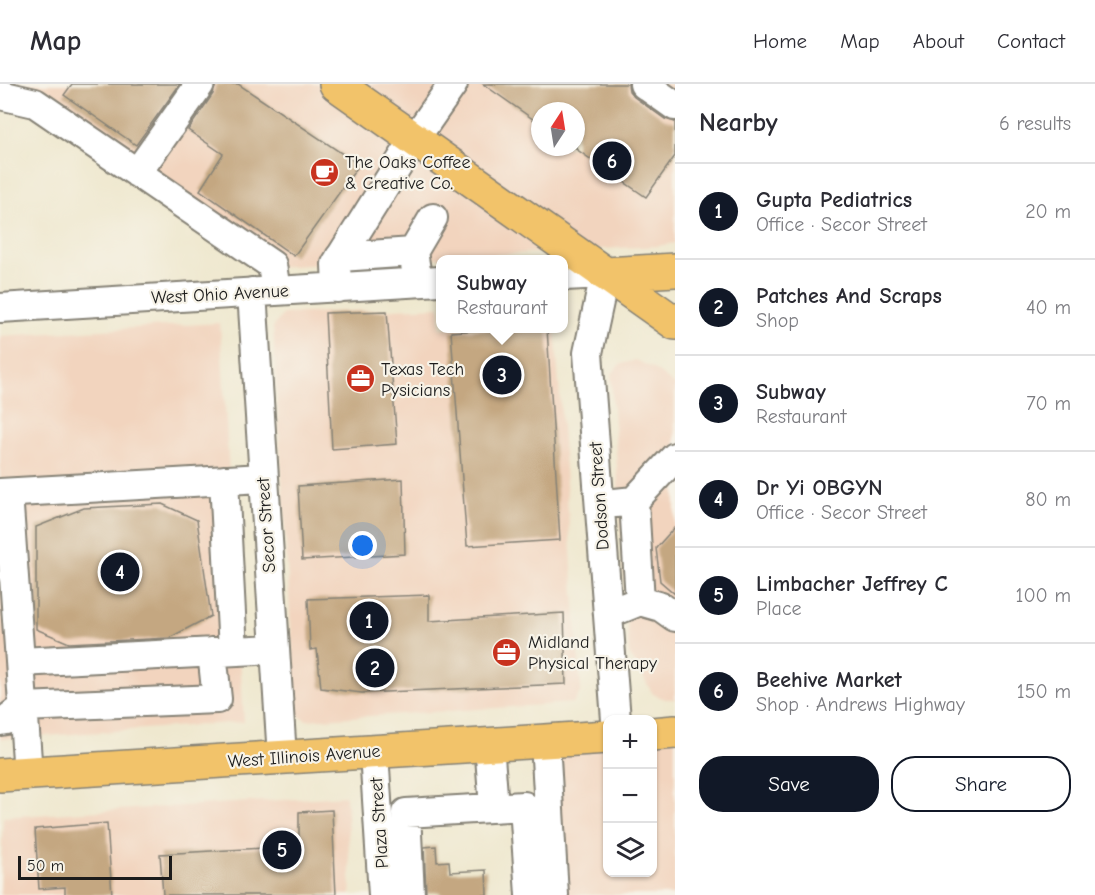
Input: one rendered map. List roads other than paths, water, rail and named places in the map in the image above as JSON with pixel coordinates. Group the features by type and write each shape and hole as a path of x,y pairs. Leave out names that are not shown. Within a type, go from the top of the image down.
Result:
{"main road":[{"path":"336,84 675,322"},
{"path":"605,274 675,270"},
{"path":"657,734 675,732"},
{"name":"West Illinois Avenue","path":"14,774 603,737"}],"street":[{"path":"137,173 200,84"},
{"path":"337,288 336,264 414,140 453,84"},
{"path":"644,84 675,106"},
{"name":"Secor Street","path":"0,94 34,103 272,265 264,291 263,478 282,757"},
{"path":"413,252 433,218"},
{"path":"340,257 413,252"},
{"path":"413,252 429,281"},
{"path":"568,276 605,274"},
{"name":"Dodson Street","path":"605,274 588,353 616,715"},
{"name":"West Ohio Avenue","path":"0,308 429,281"},
{"path":"600,504 634,501 675,457"},
{"path":"14,774 12,714 20,662 4,493 263,478"},
{"path":"12,714 217,699 222,651 224,480"},
{"path":"634,501 643,577 661,607 675,617"},
{"path":"608,614 643,577"},
{"path":"20,662 275,649"},
{"path":"545,741 554,895"},
{"path":"489,744 494,807"},
{"name":"Plaza Street","path":"374,752 383,895"},
{"path":"410,895 406,813 524,806 530,895"}],"place":[{"name":"Beehive Market","path":"612,161"},
{"name":"The Oaks Coffee & Creative Co.","path":"324,172"},
{"name":"Subway","path":"502,375"},
{"name":"Texas Tech Pysicians","path":"360,379"},
{"name":"Dr Yi OBGYN","path":"120,572"},
{"name":"Gupta Pediatrics","path":"369,621"},
{"name":"Midland Physical Therapy","path":"507,652"},
{"name":"Patches And Scraps","path":"375,668"},
{"name":"Limbacher Jeffrey C","path":"282,850"}]}
